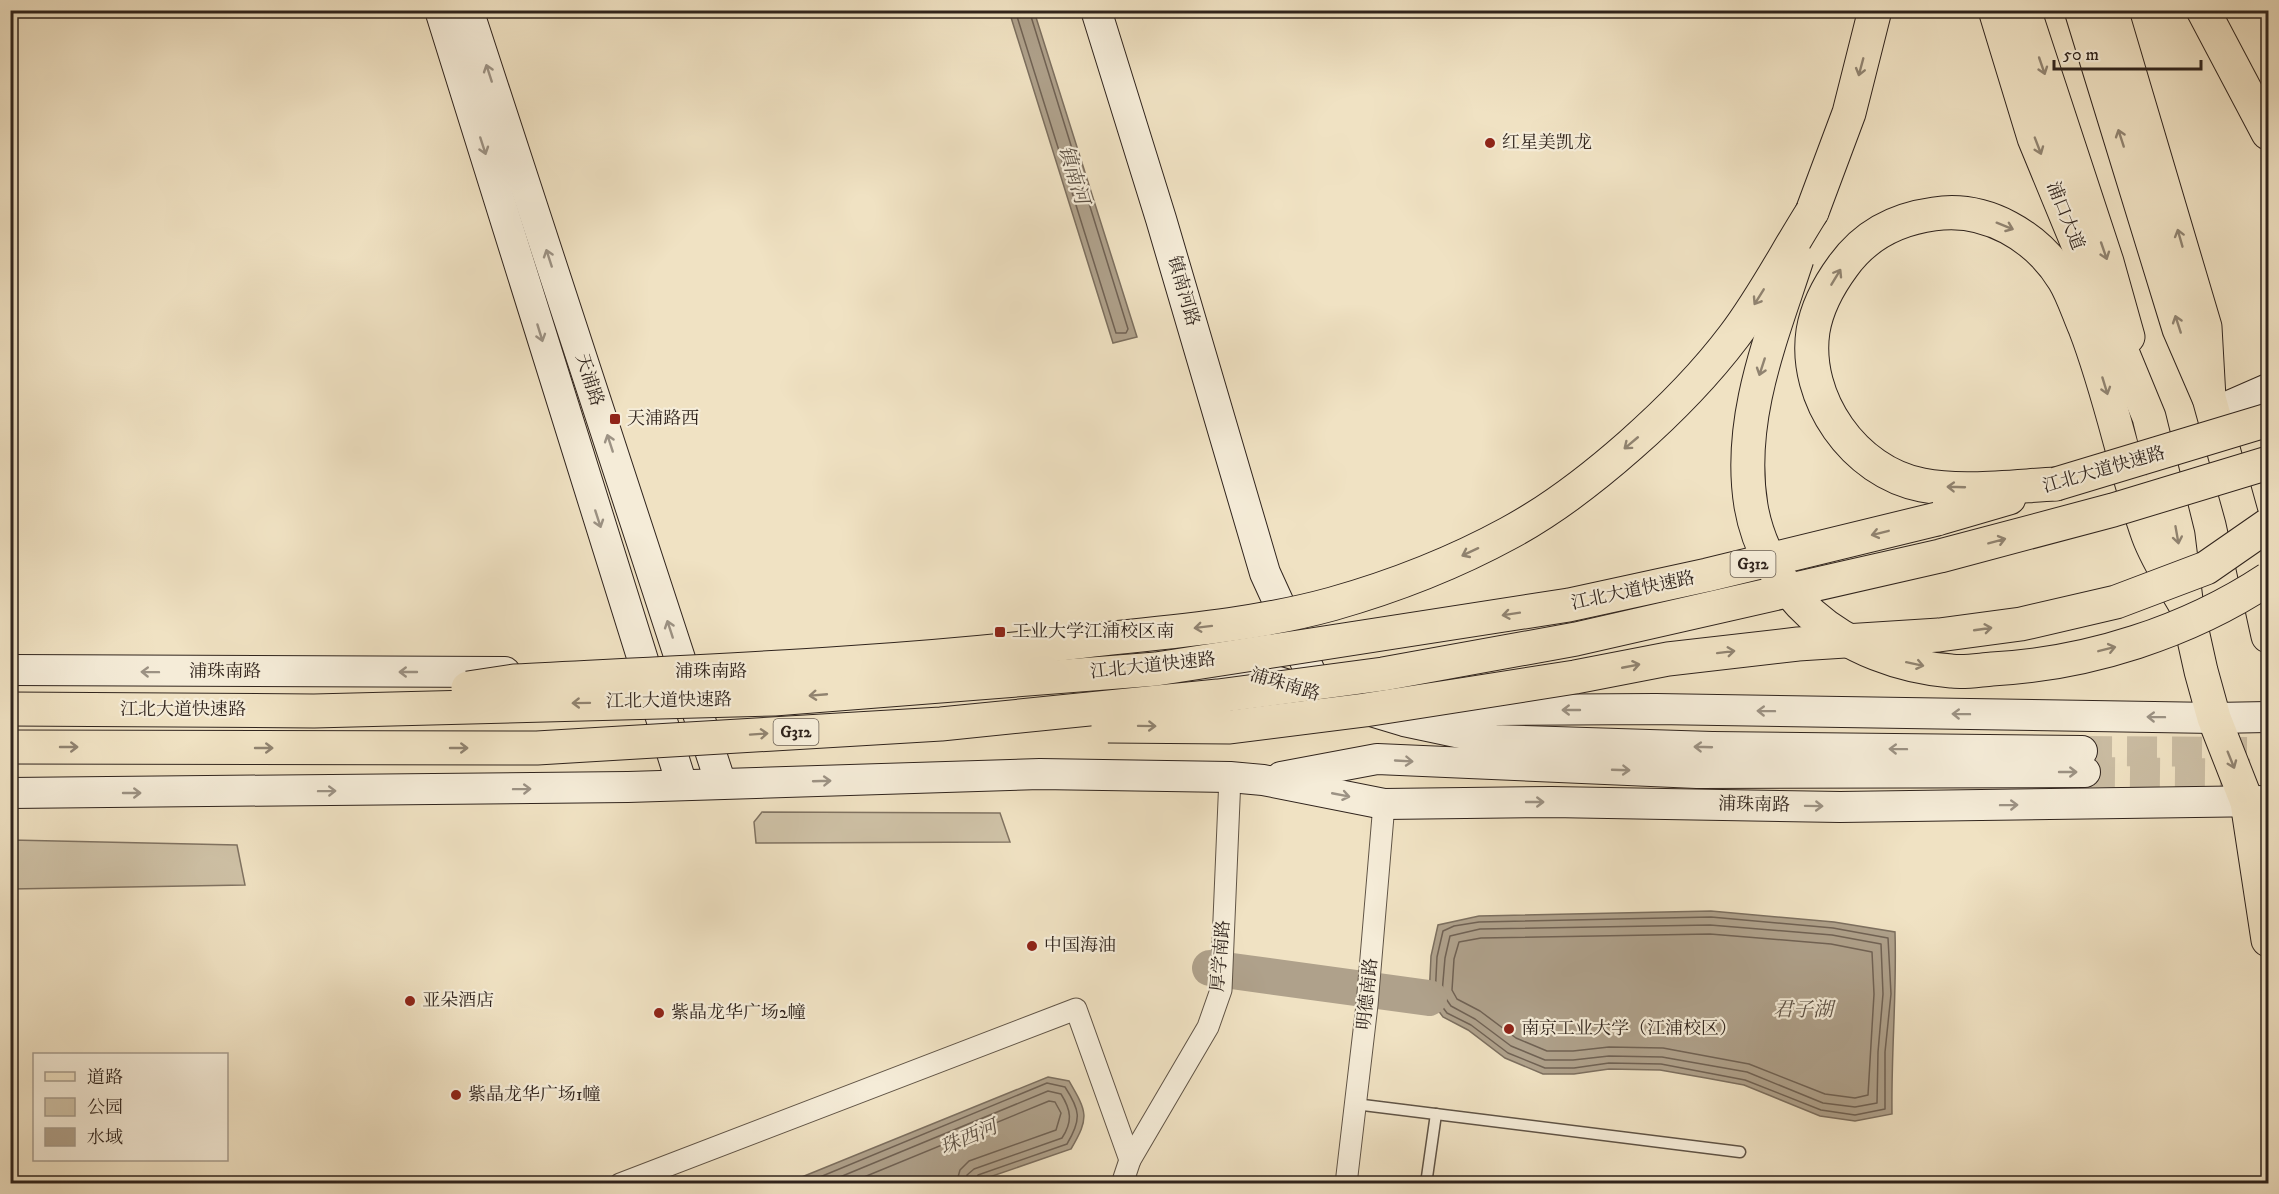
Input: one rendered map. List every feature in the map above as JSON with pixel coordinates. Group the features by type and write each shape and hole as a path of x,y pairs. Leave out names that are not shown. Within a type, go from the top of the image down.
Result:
{"main road":[{"path":"1875,10 1849,113 1812,212 1755,389 1750,415 1750,505 1758,536 1776,572 1795,600 1821,623 1860,649 1910,663 1952,671 2029,667 2111,649 2178,628 2244,595 2268,579"},
{"name":"浦口大道","path":"1995,10 2034,138 2149,417"},
{"name":"浦口大道","path":"2024,10 2107,262 2149,417 2178,535 2187,608 2214,718 2258,802"},
{"path":"2081,10 2179,328 2211,406 2242,517 2268,636"},
{"path":"2111,10 2205,327 2211,406"},
{"path":"2203,10 2268,133"},
{"path":"2208,10 2268,101"},
{"path":"314,711 514,681 846,663 1030,648 1224,625 1331,604 1435,568 1489,543 1510,533 1580,486 1664,415 1734,336 1812,212"},
{"path":"2056,484 1973,487 1922,485 1886,473 1851,444 1825,409 1813,365 1813,332 1820,306 1852,253 1878,231 1910,217 1969,212 2013,228 2063,279 2097,358 2149,537 2187,608"},
{"name":"江北大道快速路","path":"10,710 314,711 774,699 1156,669 1569,604 1707,575 1925,522 2268,420"},
{"name":"江北大道快速路","path":"10,747 537,748 941,724 1218,696 1371,676 1576,639 1940,556 2113,510 2268,463"},
{"path":"941,724 1230,727 1376,708 1575,677 1668,659 1798,644 1939,635 2021,624 2116,602 2206,568 2268,525"},
{"path":"2258,802 2268,940"}],"street":[{"path":"440,10 682,785"},
{"name":"天浦路","path":"468,10 721,784"},
{"name":"镇南河路","path":"1096,10 1161,219 1265,573 1321,696"},
{"path":"2211,406 2268,389"},
{"path":"1246,672 1265,573"},
{"name":"浦珠南路","path":"10,670 1246,672 1404,722 1494,740 2084,762 1697,773 1377,759 1263,780"},
{"name":"浦珠南路","path":"1404,722 1521,710 2268,717"},
{"name":"浦珠南路","path":"10,793 682,785 1040,774 1230,777 1263,780 1384,804 1551,802 1840,807 2258,802"},
{"name":"厚学南路","path":"1122,1184 1130,1160 1208,1027 1221,990 1230,777"},
{"name":"明德南路","path":"1346,1184 1367,1005 1384,804"},
{"path":"620,1184 1076,1009 1130,1160"}],"lane":[{"path":"1355,1104 1740,1152"},
{"path":"1426,1184 1436,1114"}],"green space":[{"path":"762,812 1000,813 1010,842 756,843 754,822"},
{"path":"11,840 237,845 245,885 11,889"}],"water":[{"name":"镇南河","path":"1009,11 1034,11 1137,337 1113,343"},
{"name":"君子湖","path":"1711,911 1834,922 1895,932 1892,1114 1855,1121 1820,1116 1744,1085 1660,1070 1609,1069 1574,1074 1543,1074 1505,1058 1468,1030 1443,1017 1429,998 1431,956 1438,925 1479,916"},
{"name":"珠西河","path":"1048,1077 1069,1081 1083,1108 1081,1129 1071,1149 972,1183 787,1183"}],"waterway":[{"path":"1210,968 1429,998"}],"tunnel":[{"path":"2082,751 2268,752"},
{"path":"2085,772 2268,774"}],"place":[{"name":"红星美凯龙","path":"1490,143"},
{"name":"天浦路西","path":"615,419"},
{"name":"工业大学江浦校区南","path":"1000,632"},
{"name":"中国海油","path":"1032,946"},
{"name":"亚朵酒店","path":"410,1001"},
{"name":"紫晶龙华广场2幢","path":"659,1013"},
{"name":"南京工业大学（江浦校区）","path":"1509,1029"},
{"name":"紫晶龙华广场1幢","path":"456,1095"}]}
